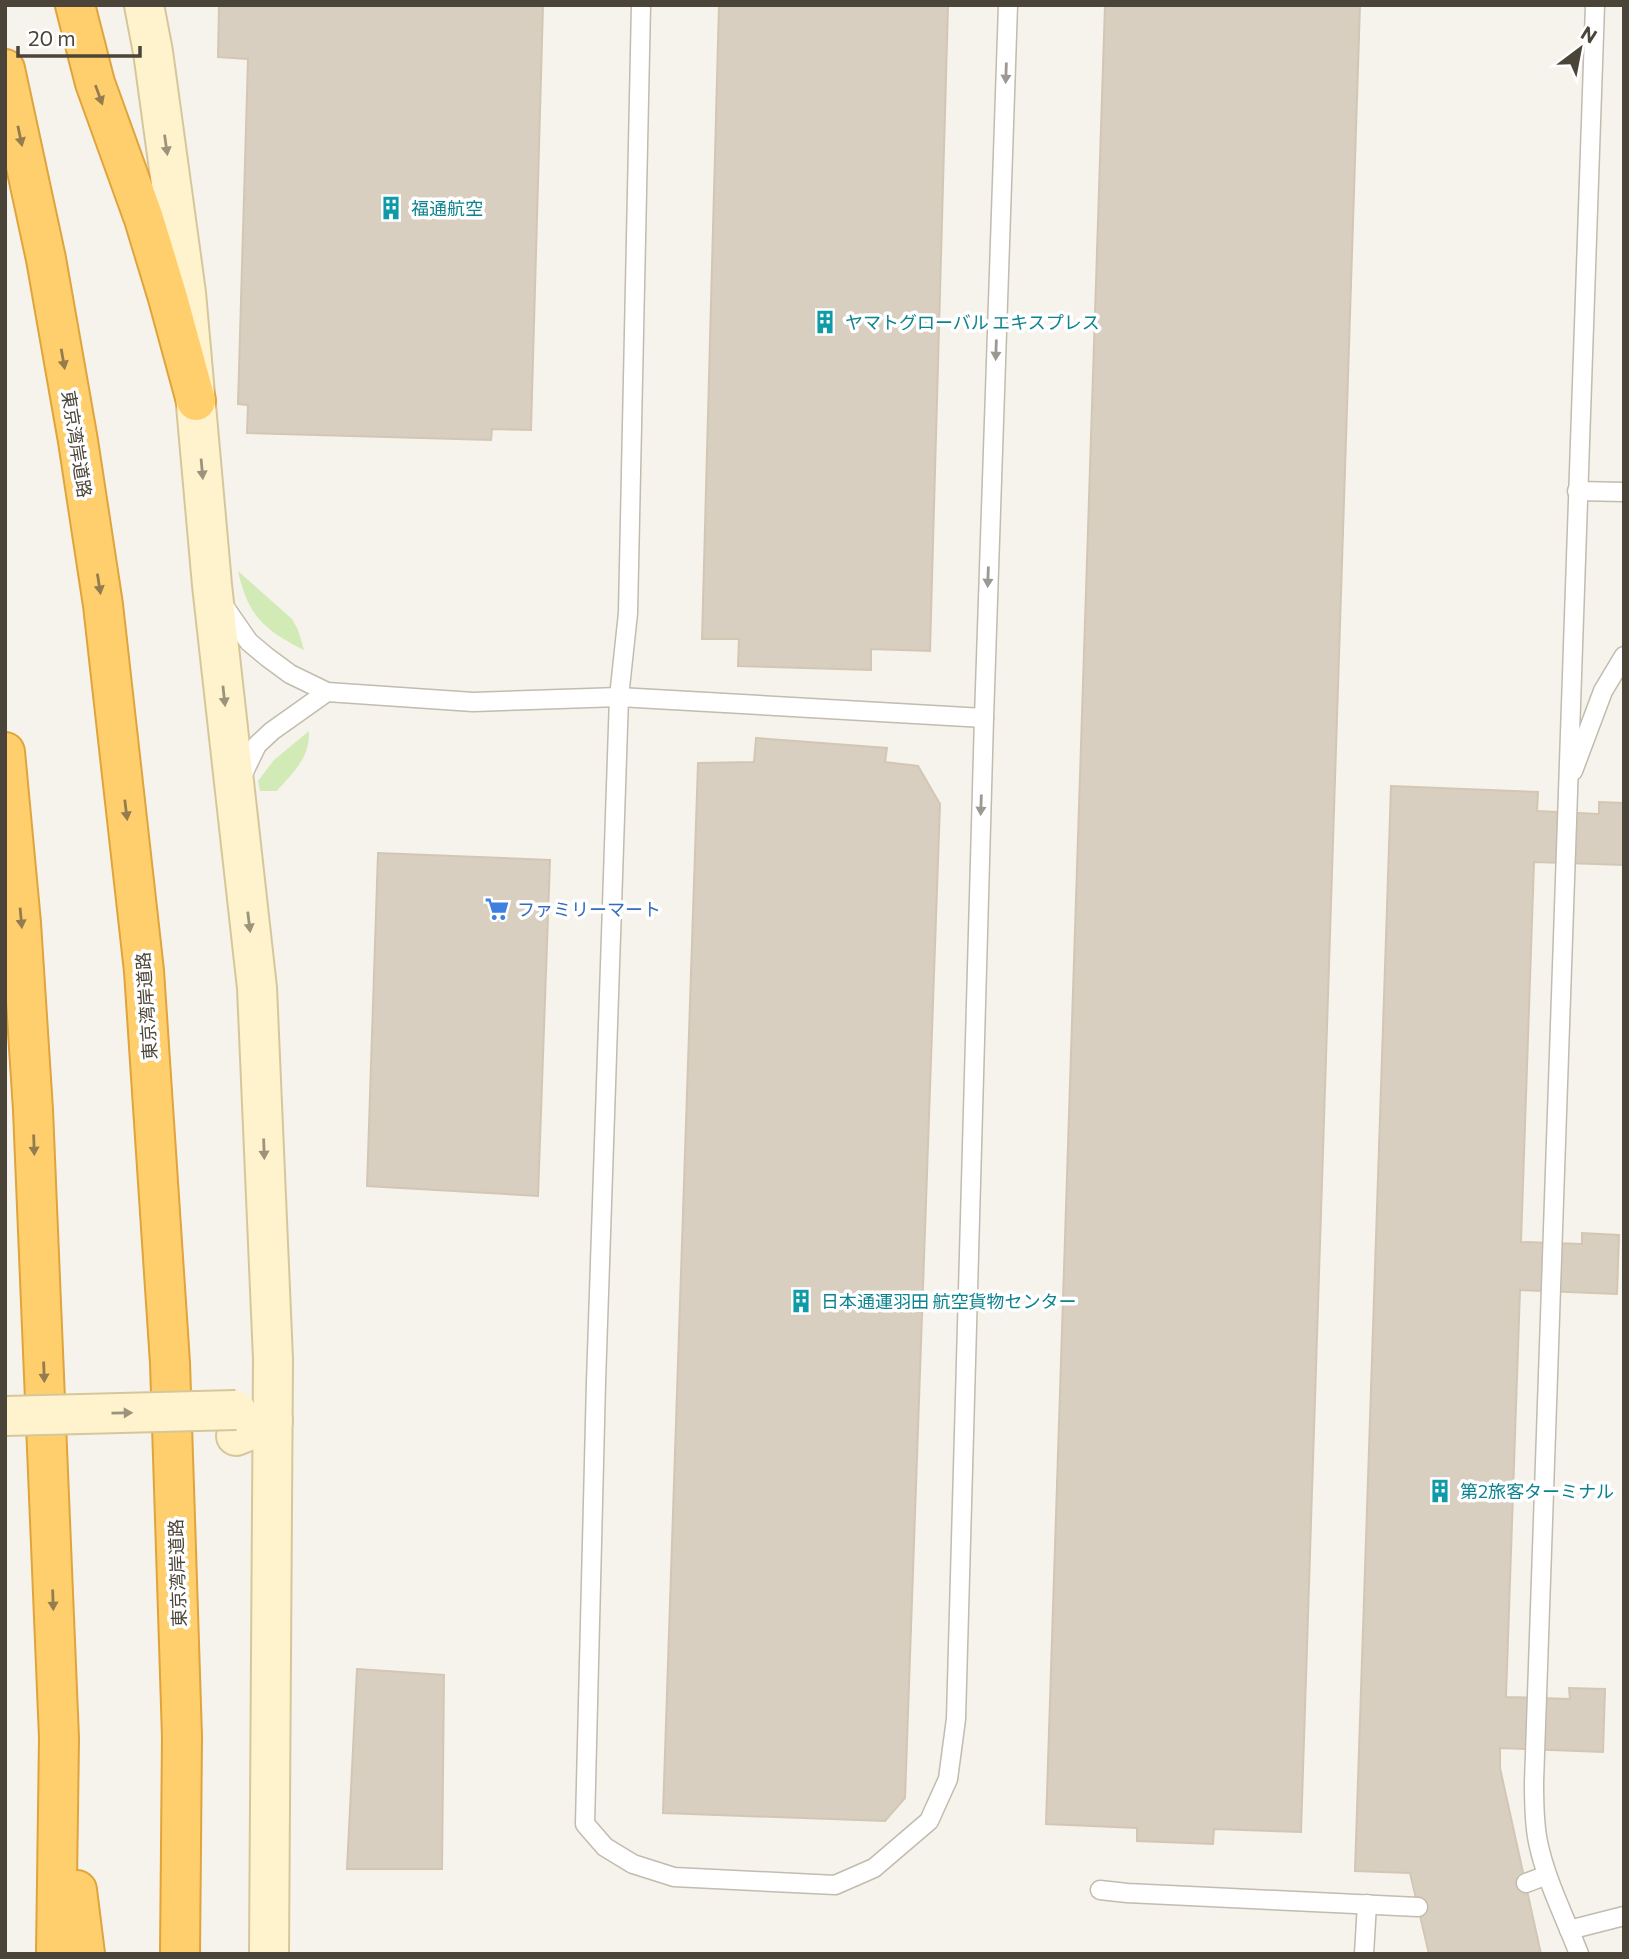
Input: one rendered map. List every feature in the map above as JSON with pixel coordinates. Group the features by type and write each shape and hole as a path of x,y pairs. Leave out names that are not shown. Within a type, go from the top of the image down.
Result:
{"highway":[{"path":"75,5 95,83 144,219 197,401"},
{"name":"東京湾岸道路","path":"5,69 46,259 78,441 103,605 144,971 170,1363 182,1737 180,1954"},
{"path":"5,752 21,923 33,1110 59,1738 56,1954"},
{"path":"59,1738 85,1954"}],"street":[{"path":"144,5 153,52 186,293 212,585 257,988 273,1359 270,1954"},
{"path":"5,1416 236,1423"},
{"path":"5,1440 273,1421"}],"lane":[{"path":"641,5 628,613 619,697 585,1824 605,1847 633,1864 674,1877 835,1885 874,1868 929,1821 948,1779 956,1705 984,718 1008,5"},
{"path":"1579,1954 1547,1875 1538,1841 1534,1783 1595,5"},
{"path":"1577,491 1624,492"},
{"path":"212,585 249,642 290,674 327,692 473,702 619,697 984,718"},
{"path":"1567,788 1603,691 1624,656"},
{"path":"234,795 245,766 257,745 272,731 327,692"},
{"path":"1526,1883 1547,1875"},
{"path":"1100,1890 1418,1907"},
{"path":"1364,1954 1367,1904"},
{"path":"1569,1930 1624,1916"}],"green space":[{"path":"238,571 292,619 304,650 278,636 260,620 247,600"},
{"path":"309,731 307,749 295,770 277,791 260,791 258,781 274,760"}],"building":[{"name":"福通航空","path":"219,5 543,5 531,430 492,429 491,440 247,433 248,405 238,404 248,59 218,57"},
{"name":"ヤマトグローバル エキスプレス","path":"719,5 948,5 930,651 871,649 871,670 738,666 739,639 702,639"},
{"path":"1105,5 1360,5 1301,1832 1214,1829 1213,1844 1137,1841 1137,1828 1046,1824"},
{"name":"日本通運羽田 航空貨物センター","path":"756,738 887,748 885,762 918,766 940,804 905,1798 885,1821 663,1813 698,763 754,762"},
{"name":"第2旅客ターミナル","path":"1391,786 1538,792 1537,811 1599,814 1599,802 1624,803 1624,865 1534,862 1521,1242 1582,1244 1582,1233 1619,1235 1617,1294 1520,1290 1506,1697 1570,1699 1569,1688 1605,1689 1603,1752 1500,1748 1500,1768 1541,1954 1429,1954 1410,1873 1355,1871"},
{"path":"378,853 550,860 538,1196 367,1186"},
{"path":"357,1669 444,1675 442,1869 347,1869"}],"place":[{"name":"福通航空","path":"391,208"},
{"name":"ヤマトグローバル エキスプレス","path":"825,322"},
{"name":"ファミリーマート","path":"497,909"},
{"name":"日本通運羽田 航空貨物センター","path":"801,1301"},
{"name":"第2旅客ターミナル","path":"1440,1491"}]}
